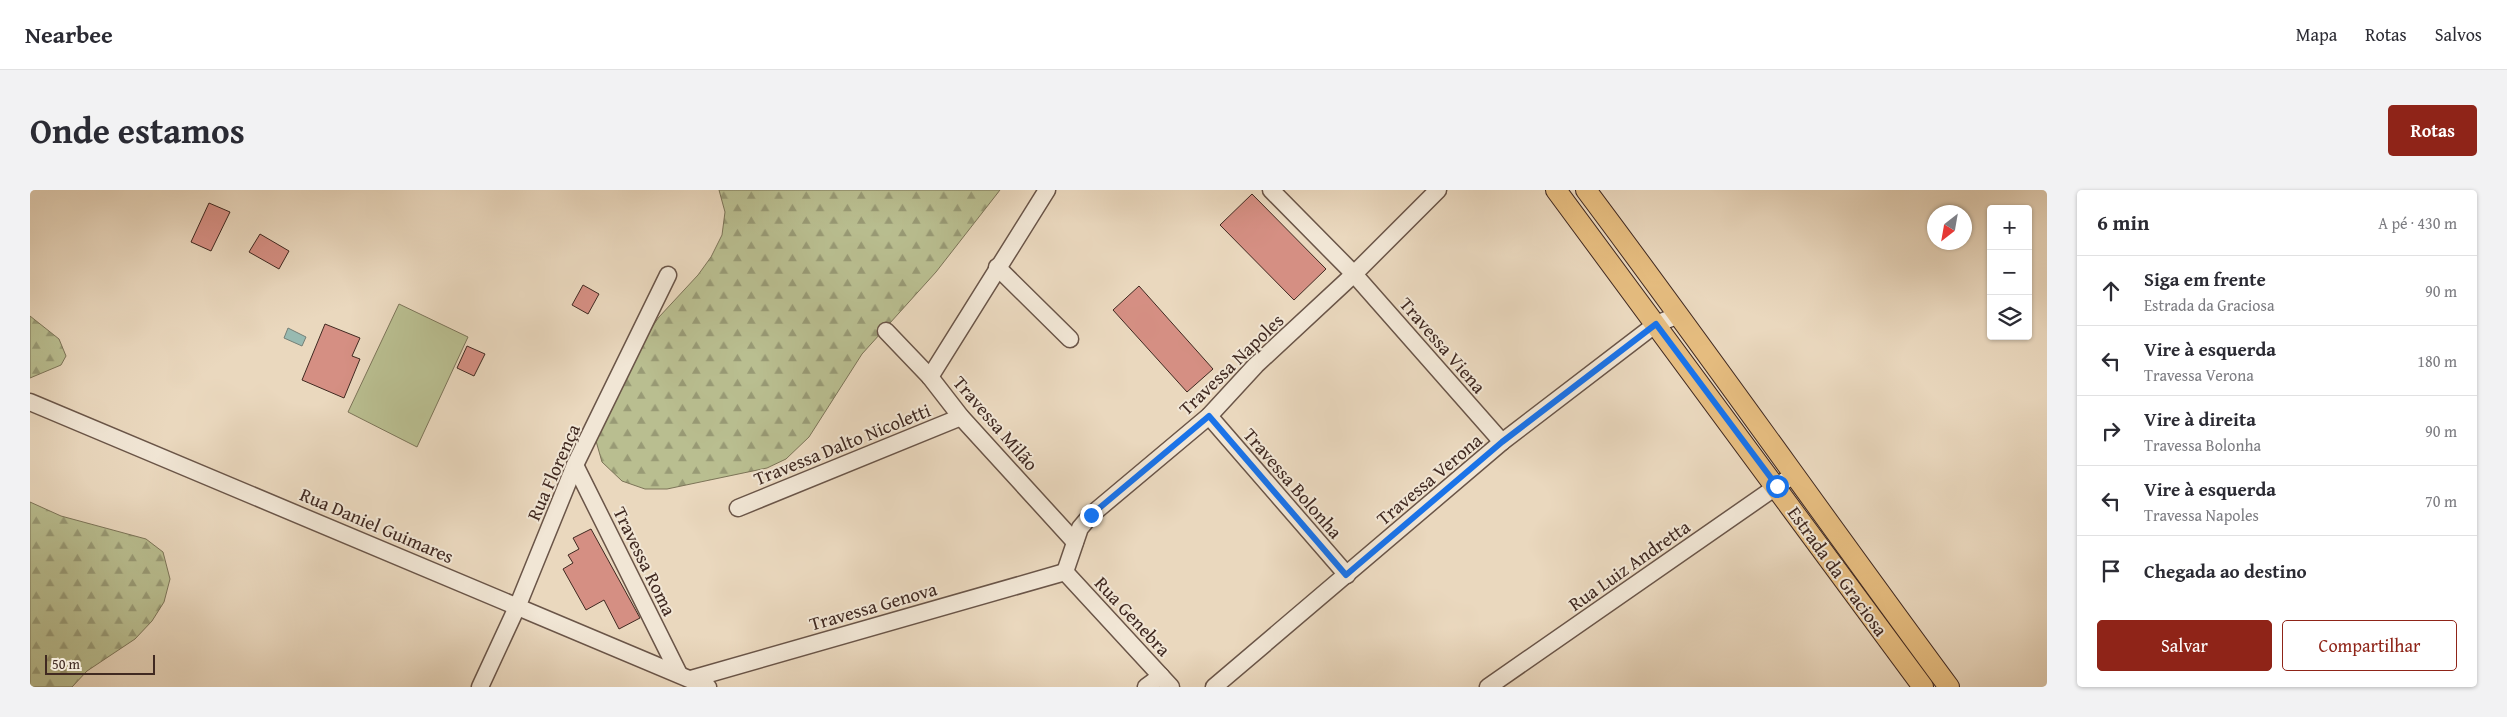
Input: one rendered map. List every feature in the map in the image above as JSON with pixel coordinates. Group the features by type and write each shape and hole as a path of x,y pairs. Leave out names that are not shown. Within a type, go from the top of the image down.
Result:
{"main road":[{"name":"Estrada da Graciosa","path":"1556,190 1656,324 1785,481 1949,687"},
{"name":"Estrada da Graciosa","path":"1586,190 1680,315 1785,481 1923,687"}],"street":[{"path":"930,377 1047,190"},
{"name":"Travessa Viena","path":"1272,190 1354,274 1502,442"},
{"name":"Travessa Napoles","path":"1065,572 1080,528 1091,515 1209,416 1256,365 1354,274 1438,190"},
{"path":"998,268 1070,339"},
{"name":"Rua Florença","path":"480,687 518,605 575,466 668,275"},
{"name":"Travessa Verona","path":"1214,687 1502,442 1656,324 1680,315"},
{"name":"Travessa Milão","path":"886,331 930,377 961,417 1075,542"},
{"name":"Rua Daniel Guimares","path":"30,402 518,605 708,687"},
{"name":"Travessa Bolonha","path":"1209,416 1346,575"},
{"name":"Travessa Dalto Nicoletti","path":"738,508 961,417"},
{"name":"Travessa Roma","path":"575,466 685,677"},
{"name":"Rua Luiz Andretta","path":"1488,687 1785,481"},
{"name":"Travessa Genova","path":"685,677 1065,572"},
{"name":"Rua Genebra","path":"1065,572 1166,682"},
{"path":"1146,687 1166,682"}],"green space":[{"path":"719,190 1000,190 936,272 862,354 809,437 786,459 767,468 667,489 645,489 622,481 602,462 596,441 597,421 633,354 659,317 698,275 711,257 722,235 725,212"},
{"path":"399,304 468,337 417,447 348,412"},
{"path":"30,316 59,339 66,356 61,365 30,378"},
{"path":"30,502 61,516 146,539 163,552 170,579 164,602 152,621 135,639 87,671 72,687 30,687"}],"water":[{"path":"288,328 306,337 302,346 284,338"}],"building":[{"path":"1252,194 1326,269 1294,300 1220,225"},
{"path":"209,203 230,212 211,251 191,242"},
{"path":"260,234 289,251 279,269 249,252"},
{"path":"583,285 599,294 588,314 572,305"},
{"path":"1139,286 1213,369 1187,392 1113,310"},
{"path":"325,324 360,338 352,356 360,359 344,398 302,380"},
{"path":"467,346 485,354 474,376 457,368"},
{"path":"591,529 640,618 619,629 604,600 586,610 563,569 573,563 568,555 579,549 573,538"}],"route":[{"path":"1091,515 1209,416 1346,575 1502,442 1656,324 1777,486"}]}
